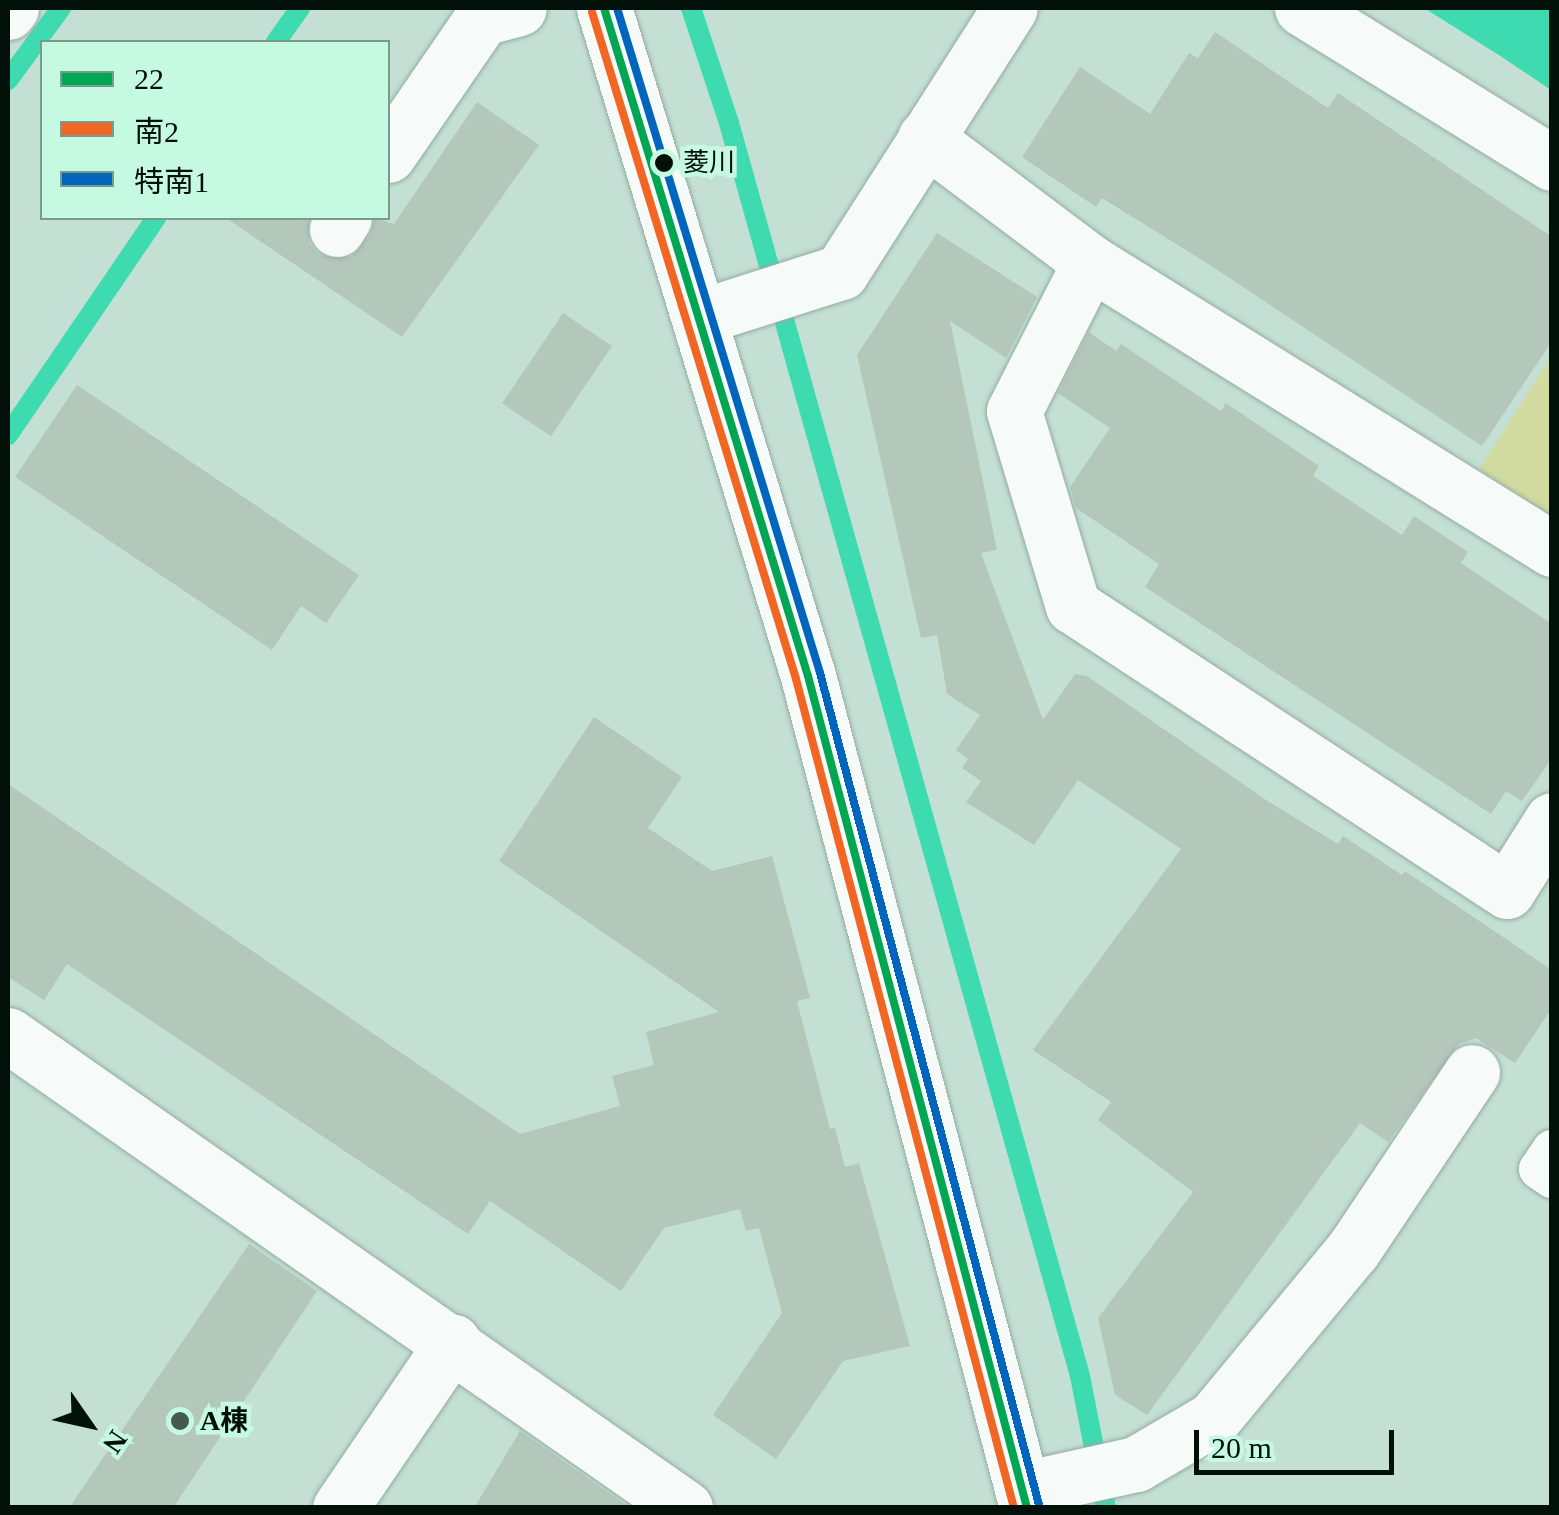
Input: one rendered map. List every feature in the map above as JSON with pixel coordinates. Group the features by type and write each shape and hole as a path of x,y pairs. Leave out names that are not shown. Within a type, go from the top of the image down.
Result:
{"street":[{"path":"390,152 482,18 519,8"},
{"path":"604,8 702,316 808,676 1025,1498 1136,1464 1213,1419 1353,1250 1472,1072"},
{"path":"702,316 841,272 1010,8"},
{"path":"1302,8 1552,163"},
{"path":"925,138 1090,262 1552,549"},
{"path":"1090,262 1014,411 1073,606 1507,891 1552,820"},
{"path":"8,1035 453,1342 685,1508"},
{"path":"340,1508 453,1342"}],"lane":[{"path":"1552,1150 1540,1168 1552,1178"}],"shaded area":[{"path":"1424,8 1551,8 1551,90 1502,57"},
{"path":"1551,357 1551,517 1479,469"}],"building":[{"path":"1215,32 1328,108 1338,93 1552,237 1552,341 1482,446 1210,265 1102,198 1096,207 1022,157 1080,67 1150,114 1189,53 1198,58"},
{"path":"477,102 539,145 402,337 229,220 309,220 309,243 319,255 351,257 370,235 374,220 394,224"},
{"path":"937,233 1037,297 1006,358 950,321 997,550 981,553 1043,720 1075,674 1087,676 1269,802 1338,844 1343,836 1402,875 1405,871 1552,970 1552,1008 1515,1063 1476,1038 1459,1044 1388,1142 1360,1123 1147,1415 1115,1395 1098,1318 1193,1192 1098,1120 1111,1102 1033,1050 1181,849 1078,780 1034,845 966,802 981,781 962,768 968,759 956,750 980,715 947,694 937,635 921,638 857,355"},
{"path":"563,313 612,346 551,436 502,403"},
{"path":"1089,332 1116,351 1121,344 1221,411 1226,403 1319,466 1313,476 1402,535 1414,516 1468,552 1461,563 1552,624 1552,758 1522,801 1506,791 1491,814 1145,587 1159,564 1076,508 1070,487 1110,428 1058,393"},
{"path":"77,385 359,575 326,623 301,606 272,650 15,477"},
{"path":"594,717 682,777 648,828 712,871 772,856 810,998 797,1001 830,1129 835,1128 845,1167 859,1163 910,1346 843,1361 776,1459 713,1415 782,1313 759,1228 746,1231 740,1209 664,1228 621,1291 490,1201 468,1234 67,964 44,1000 8,977 8,784 520,1134 620,1106 612,1076 654,1065 646,1032 719,1012 499,861"},
{"name":"A棟","path":"249,1244 317,1291 173,1508 69,1508"},
{"path":"520,1431 630,1508 474,1508"}],"waterway":[{"path":"8,80 61,8"},
{"path":"277,40 300,8"},
{"path":"691,8 729,123 1080,1376 1106,1508"},
{"path":"8,435 155,220"}],"transit line":[{"name":"22","path":"604,8 808,676 1027,1508"},
{"name":"特南1","path":"617,8 820,673 1039,1505"},
{"name":"南2","path":"592,12 796,679 1014,1508"}],"place":[{"name":"菱川","path":"664,163"},
{"name":"A棟","path":"180,1421"}]}
